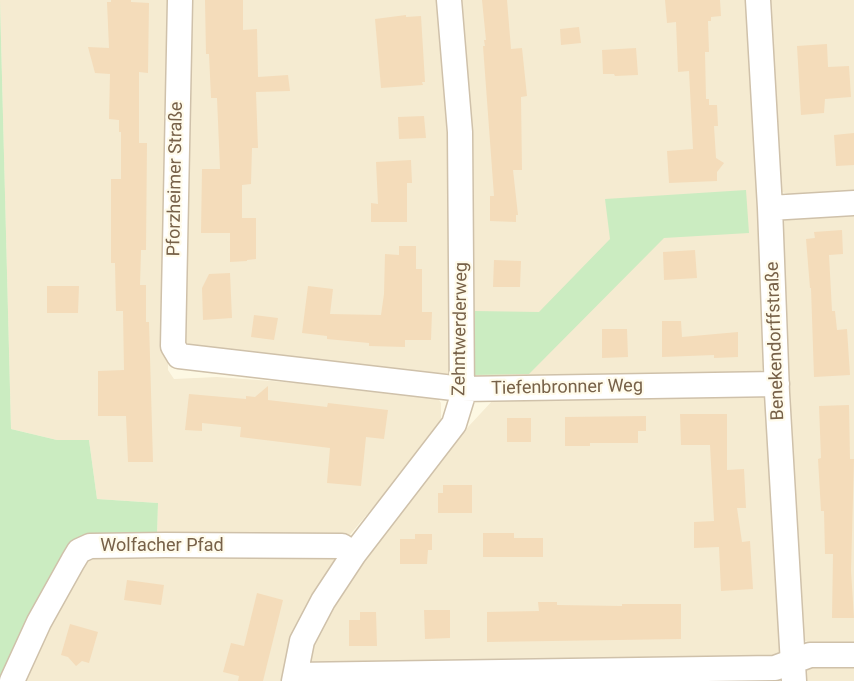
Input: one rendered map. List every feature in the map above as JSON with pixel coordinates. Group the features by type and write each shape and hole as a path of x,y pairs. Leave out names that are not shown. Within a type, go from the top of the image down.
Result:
{"street":[{"name":"Pforzheimer Straße","path":"179,356 172,346 180,0"},
{"name":"Zehntwerderweg","path":"295,678 302,641 323,601 354,554 454,424 462,398 460,132 449,0"},
{"name":"Benekendorffstraße","path":"758,0 793,671"},
{"path":"770,208 854,203"},
{"name":"Tiefenbronner Weg","path":"179,356 462,389 777,384"},
{"name":"Wolfacher Pfad","path":"12,681 39,622 79,551 90,546 342,546 354,554"},
{"path":"295,678 775,668 793,671 810,655 854,655"}],"shaded area":[{"path":"0,0 173,0 168,370 174,379 217,377 431,393 441,403 441,427 348,537 157,536 158,503 97,499 89,440 57,440 11,429"},
{"path":"187,0 439,0 451,133 452,373 447,379 184,347"},
{"path":"457,0 749,0 767,360 758,374 481,380 475,376 472,371"},
{"path":"767,0 854,0 854,190 788,194 778,188"},
{"path":"854,210 854,645 814,645 802,638 780,222 783,217"},
{"path":"766,395 780,650 771,660 307,663 307,649 372,548 454,442 494,399"},
{"path":"95,552 328,552 338,558 285,681 21,681 81,563"},
{"path":"814,664 854,664 854,681 804,681 804,673"}],"green space":[{"path":"0,0 11,429 57,440 89,440 97,499 158,503 157,536 86,538 0,680"},
{"path":"746,190 749,233 664,238 529,374 473,375 475,311 539,312 610,239 605,199"}],"building":[{"path":"111,0 149,3 148,73 139,72 139,143 147,143 146,250 141,250 140,285 146,285 146,322 149,322 153,462 128,462 126,416 98,416 98,371 124,370 123,311 116,311 115,263 111,263 111,179 121,179 121,132 119,132 119,120 109,119 110,74 95,73 88,47 109,48 107,2"},
{"path":"205,0 243,0 243,30 257,29 258,77 288,75 290,91 256,92 258,148 252,148 251,184 242,185 242,218 256,218 256,259 247,261 230,262 230,233 201,233 202,169 220,169 217,98 211,98 209,54 206,54"},
{"path":"482,0 507,0 511,49 522,48 527,96 521,97 522,170 513,170 518,215 516,215 516,222 490,221 490,196 494,196 483,46 486,40"},
{"path":"665,0 720,0 721,16 711,17 711,21 708,21 709,52 705,52 706,99 709,99 709,105 717,105 718,126 714,126 716,158 724,163 717,172 717,181 669,183 667,151 693,149 689,71 678,72 676,22 667,23"},
{"path":"406,15 406,17 421,16 425,82 422,82 423,85 381,88 375,19"},
{"path":"579,27 581,43 561,45 560,29"},
{"path":"827,44 828,67 849,66 851,97 825,99 824,113 801,115 797,46"},
{"path":"636,48 638,75 603,74 602,50"},
{"path":"424,116 426,138 399,139 398,117"},
{"path":"854,133 854,165 836,166 834,135"},
{"path":"411,160 412,183 407,183 407,222 371,222 371,203 378,204 376,162"},
{"path":"842,230 843,254 829,255 832,311 835,311 837,330 847,329 850,375 814,377 811,288 806,239 815,238 814,232"},
{"path":"399,246 416,246 416,269 422,269 422,312 432,312 431,340 405,340 405,347 369,346 369,343 327,339 327,336 302,333 308,286 333,289 330,314 381,315 385,254 399,255"},
{"path":"695,250 697,278 664,280 663,252"},
{"path":"494,260 521,261 520,287 493,287"},
{"path":"230,273 232,318 203,320 202,288 209,274"},
{"path":"47,286 79,286 78,313 47,313"},
{"path":"254,315 278,318 274,340 251,337"},
{"path":"662,321 681,321 682,337 738,332 738,357 714,358 714,355 662,357"},
{"path":"602,329 627,329 628,357 602,358"},
{"path":"268,386 268,400 327,407 328,403 388,410 384,439 366,437 361,486 327,483 330,448 240,437 241,427 202,423 202,431 185,430 189,394 246,399 246,396 255,397"},
{"path":"849,405 850,459 854,459 851,571 854,618 832,618 833,554 825,554 824,511 821,511 818,459 821,458 819,406"},
{"path":"680,414 727,414 727,470 744,469 746,508 737,508 742,542 750,541 753,589 721,591 719,547 694,548 694,522 714,521 710,445 681,445"},
{"path":"646,416 646,431 638,431 638,443 590,443 590,446 565,446 565,417"},
{"path":"507,418 531,418 531,442 507,442"},
{"path":"443,485 472,485 472,513 438,513 438,493 443,493"},
{"path":"483,533 514,533 514,538 543,538 543,557 483,557"},
{"path":"415,534 432,534 432,550 428,550 427,564 400,564 400,539 415,539"},
{"path":"127,580 164,585 161,605 124,600"},
{"path":"257,593 283,600 263,681 238,681 239,676 223,672 231,643 244,646"},
{"path":"538,602 557,602 557,605 622,606 622,604 681,604 681,639 487,642 487,612 539,611"},
{"path":"424,610 450,610 450,638 425,639"},
{"path":"360,612 376,612 377,646 349,646 349,620 360,620"},
{"path":"70,624 98,632 89,663 82,661 76,666 68,657 61,655"}]}
